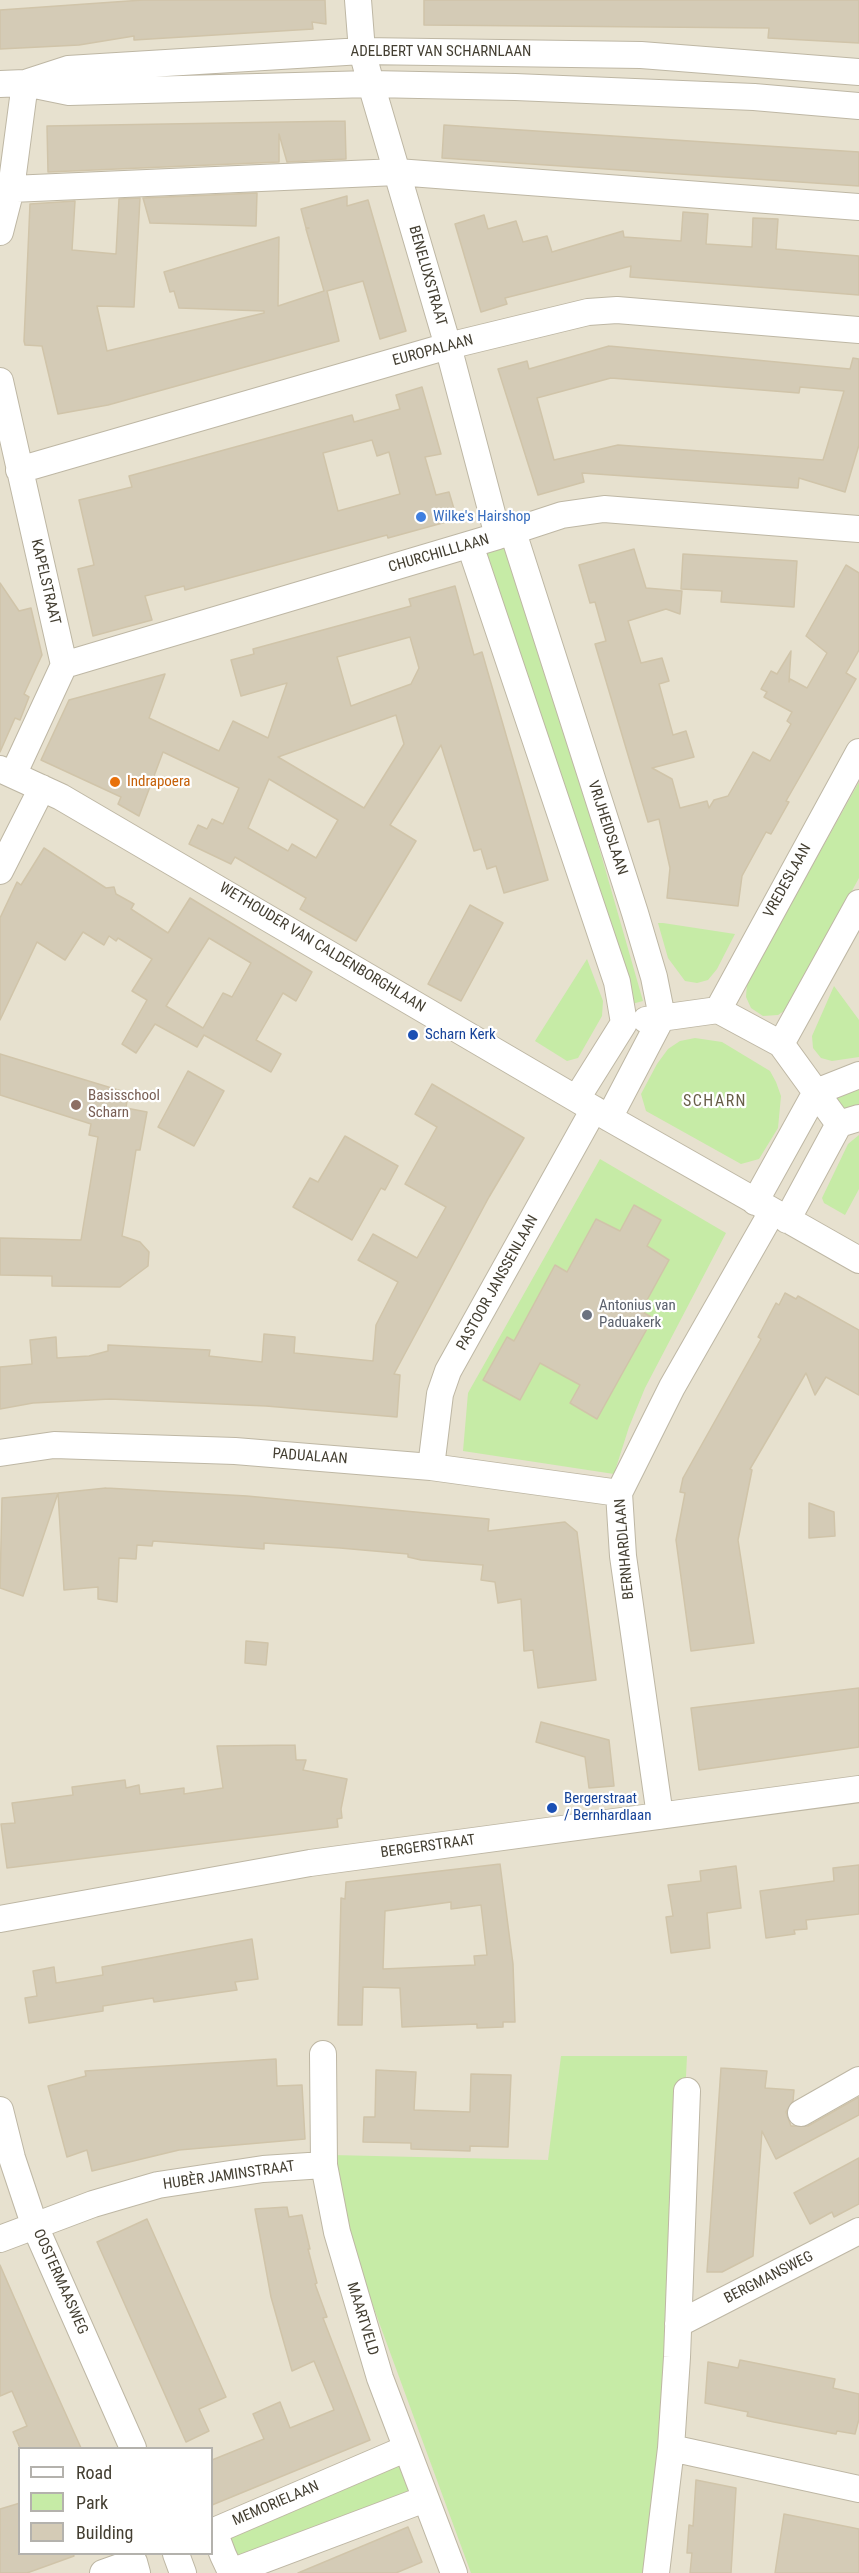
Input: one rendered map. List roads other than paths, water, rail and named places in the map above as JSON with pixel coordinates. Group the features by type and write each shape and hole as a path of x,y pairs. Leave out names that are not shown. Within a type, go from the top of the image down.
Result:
{"street":[{"name":"BENELUXSTRAAT","path":"358,0 362,51 371,84 506,534"},
{"name":"ADELBERT VAN SCHARNLAAN","path":"12,83 68,69 362,51 641,55 859,72"},
{"path":"0,232 11,189 12,83 69,92 371,84 634,90 859,106"},
{"path":"11,189 397,172 859,207"},
{"name":"EUROPALAAN","path":"19,470 448,346 588,312 617,310 859,330"},
{"name":"KAPELSTRAAT","path":"0,381 64,665"},
{"name":"CHURCHILLLAAN","path":"64,665 506,534 562,515 604,509 859,530"},
{"name":"VRIJHEIDSLAAN","path":"506,534 641,935 662,1017"},
{"path":"470,544 617,982 624,1023 593,1108"},
{"path":"7,772 64,665"},
{"name":"VREDESLAAN","path":"718,1010 859,752"},
{"name":"WETHOUDER VAN CALDENBORGHLAAN","path":"7,772 42,788 226,891 593,1108 859,1260"},
{"path":"0,871 42,788"},
{"path":"781,1044 859,903"},
{"path":"624,1023 718,1010 781,1044 816,1092 849,1121 771,1211"},
{"path":"593,1108 662,1017"},
{"path":"771,1211 816,1092 859,1075"},
{"name":"PASTOOR JANSSENLAAN","path":"431,1467 440,1394 448,1371 593,1108"},
{"name":"BERNHARDLAAN","path":"660,1816 623,1556 619,1493 623,1481 672,1388 771,1211"},
{"name":"PADUALAAN","path":"0,1453 54,1445 127,1445 235,1451 431,1467 619,1493"},
{"name":"BERGERSTRAAT","path":"0,1919 310,1863 859,1789"},
{"name":"MAARTVELD","path":"323,2054 324,2165 338,2232 358,2308 405,2449 454,2573"},
{"path":"801,2113 859,2080"},
{"path":"656,2573 671,2448 687,2091"},
{"name":"OOSTERMAASWEG","path":"0,2110 12,2158 34,2224 133,2447"},
{"name":"HUBÈR JAMINSTRAAT","path":"0,2239 34,2224 158,2186 263,2169 324,2165"},
{"name":"BERGMANSWEG","path":"678,2324 859,2231"},
{"path":"671,2448 859,2489"},
{"name":"MEMORIELAAN","path":"405,2449 214,2531 223,2555 231,2572 425,2499"},
{"path":"177,2555 183,2573"},
{"path":"103,2573 134,2562 137,2573"}],"place":[{"name":"Wilke's Hairshop","path":"421,517"},
{"name":"Indrapoera","path":"115,782"},
{"name":"Scharn Kerk","path":"413,1035"},
{"name":"Basisschool Scharn","path":"76,1105"},
{"name":"Antonius van Paduakerk","path":"587,1315"},
{"name":"Bergerstraat / Bernhardlaan","path":"552,1808"}],"district":[{"name":"SCHARN","path":"715,1102"}]}
